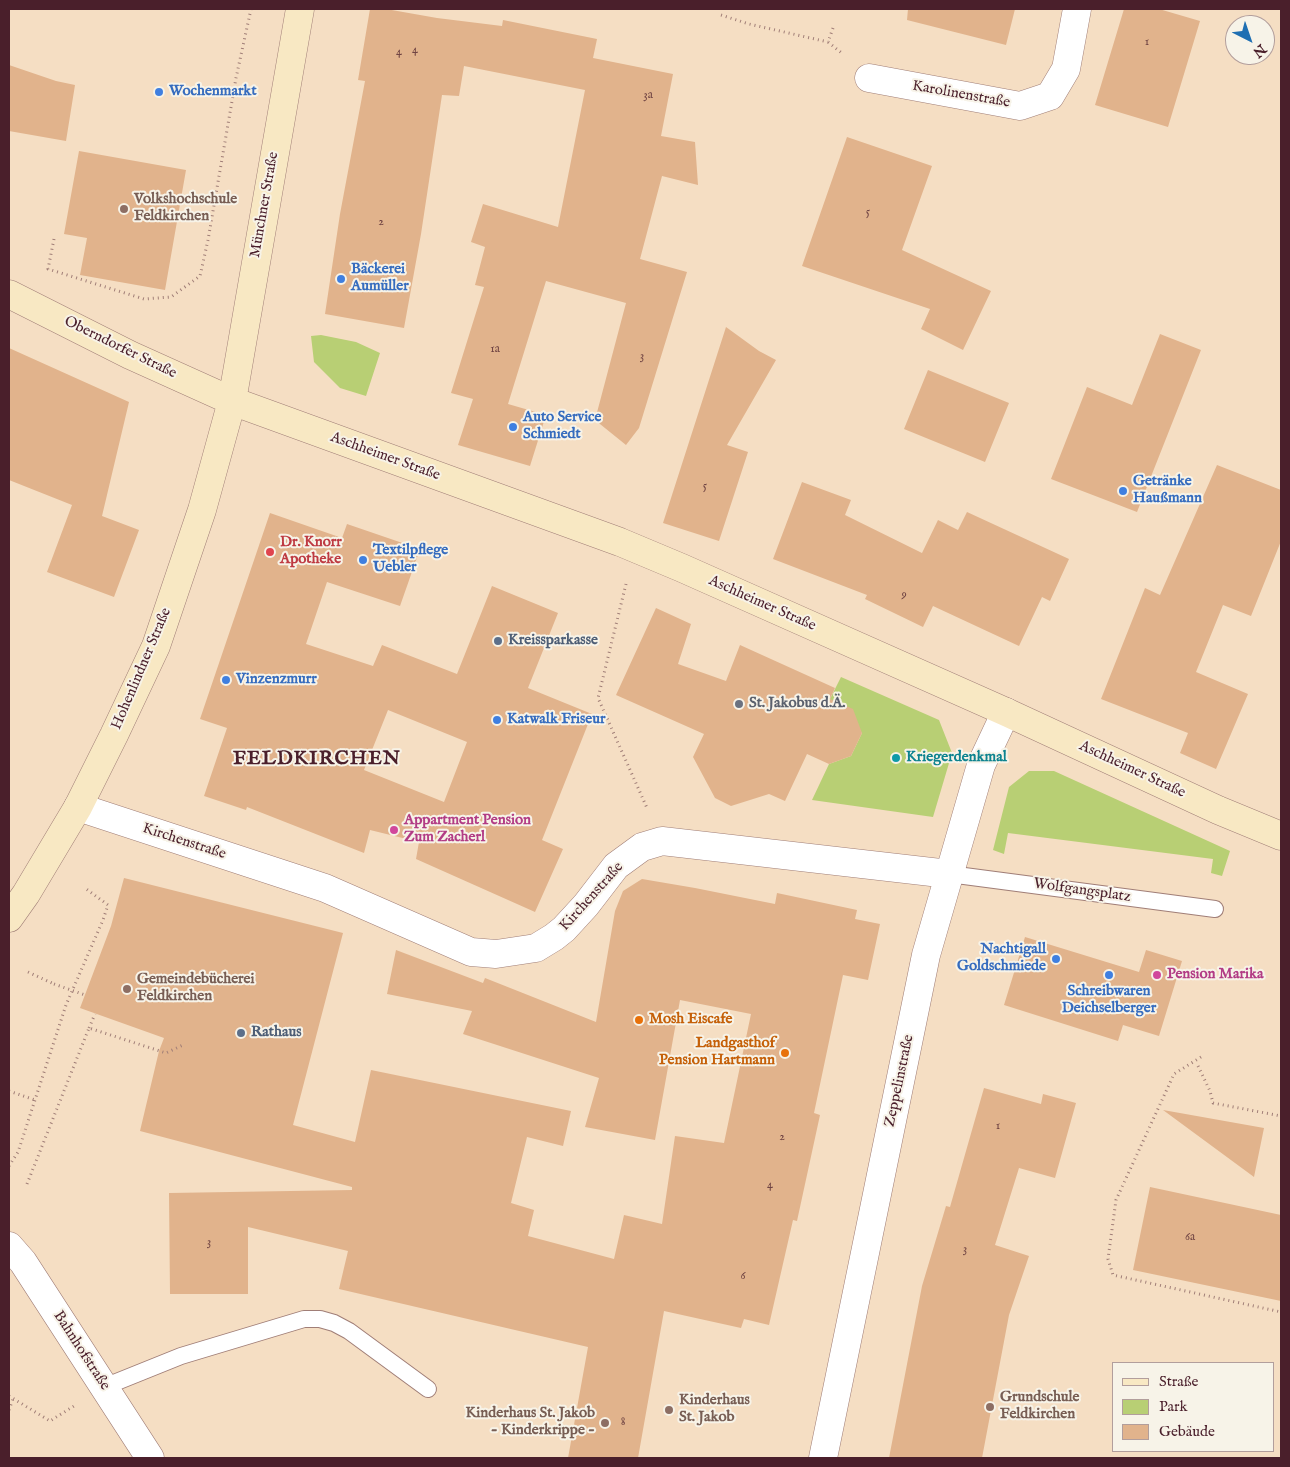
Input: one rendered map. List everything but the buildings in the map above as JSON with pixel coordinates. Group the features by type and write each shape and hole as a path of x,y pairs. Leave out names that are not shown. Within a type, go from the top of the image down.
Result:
{"main road":[{"name":"Münchner Straße","path":"232,400 300,9"},
{"name":"Oberndorfer Straße","path":"9,294 130,355 232,400"},
{"name":"Aschheimer Straße","path":"232,400 635,548 1006,712 1218,810 1281,836"},
{"name":"Hohenlindner Straße","path":"9,918 26,894 78,807 156,646 202,510 232,400"}],"street":[{"name":"Karolinenstraße","path":"869,78 1020,106 1050,96 1066,69 1077,9"},
{"name":"Zeppelinstraße","path":"823,1458 926,955 981,766 1006,712"},
{"name":"Kirchenstraße","path":"78,807 324,888 471,952 496,954 536,948 554,937 564,930 586,905 616,866 642,847 662,841 950,874"},
{"name":"Bahnhofstraße","path":"9,1246 23,1262 150,1458"}],"lane":[{"name":"Wolfgangsplatz","path":"950,874 1216,909"},
{"path":"104,1387 181,1356 304,1319 320,1319 334,1323 349,1332 428,1389"}],"path":[{"path":"54,239 48,269 144,299 171,297 200,276 236,78 251,9"},
{"path":"721,15 748,24 828,42"},
{"path":"635,548 598,698 662,841"},
{"path":"9,1166 18,1152 66,1005 108,906 85,888"},
{"path":"28,972 85,995"},
{"path":"27,1184 95,1014"},
{"path":"89,1028 166,1053 183,1045"},
{"path":"1201,1057 1174,1074 1116,1200 1108,1259 1113,1276 1281,1312"},
{"path":"1198,1066 1210,1091 1213,1103 1281,1116"},
{"path":"9,1091 35,1100"},
{"path":"9,1396 50,1421"},
{"path":"9,1410 13,1398"}],"green space":[{"path":"321,335 356,342 380,353 366,396 340,388 314,362 311,336"},
{"path":"841,677 939,720 952,753 933,817 812,800 829,764 851,756 862,733 830,699"},
{"path":"1029,771 1054,771 1230,851 1222,876 1211,873 1213,859 1008,833 1004,854 993,850 1009,787"}],"place":[{"name":"Wochenmarkt","path":"159,92"},
{"name":"Volkshochschule Feldkirchen","path":"124,209"},
{"name":"Bäckerei Aumüller","path":"341,279"},
{"name":"Auto Service Schmiedt","path":"513,427"},
{"name":"Getränke Haußmann","path":"1123,491"},
{"name":"Dr. Knorr Apotheke","path":"270,552"},
{"name":"Textilpflege Uebler","path":"363,560"},
{"name":"Kreissparkasse","path":"498,641"},
{"name":"Vinzenzmurr","path":"226,680"},
{"name":"St. Jakobus d.Ä.","path":"739,704"},
{"name":"Katwalk Friseur","path":"497,720"},
{"name":"Kriegerdenkmal","path":"896,758"},
{"name":"Appartment Pension Zum Zacherl","path":"394,830"},
{"name":"Nachtigall Goldschmiede","path":"1056,959"},
{"name":"Schreibwaren Deichselberger","path":"1109,975"},
{"name":"Pension Marika","path":"1157,975"},
{"name":"Gemeindebücherei Feldkirchen","path":"127,989"},
{"name":"Mosh Eiscafe","path":"639,1020"},
{"name":"Rathaus","path":"241,1033"},
{"name":"Landgasthof Pension Hartmann","path":"785,1053"},
{"name":"Grundschule Feldkirchen","path":"990,1407"},
{"name":"Kinderhaus St. Jakob","path":"669,1410"},
{"name":"Kinderhaus St. Jakob - Kinderkrippe -","path":"605,1423"}],"district":[{"name":"FELDKIRCHEN","path":"317,760"}]}
